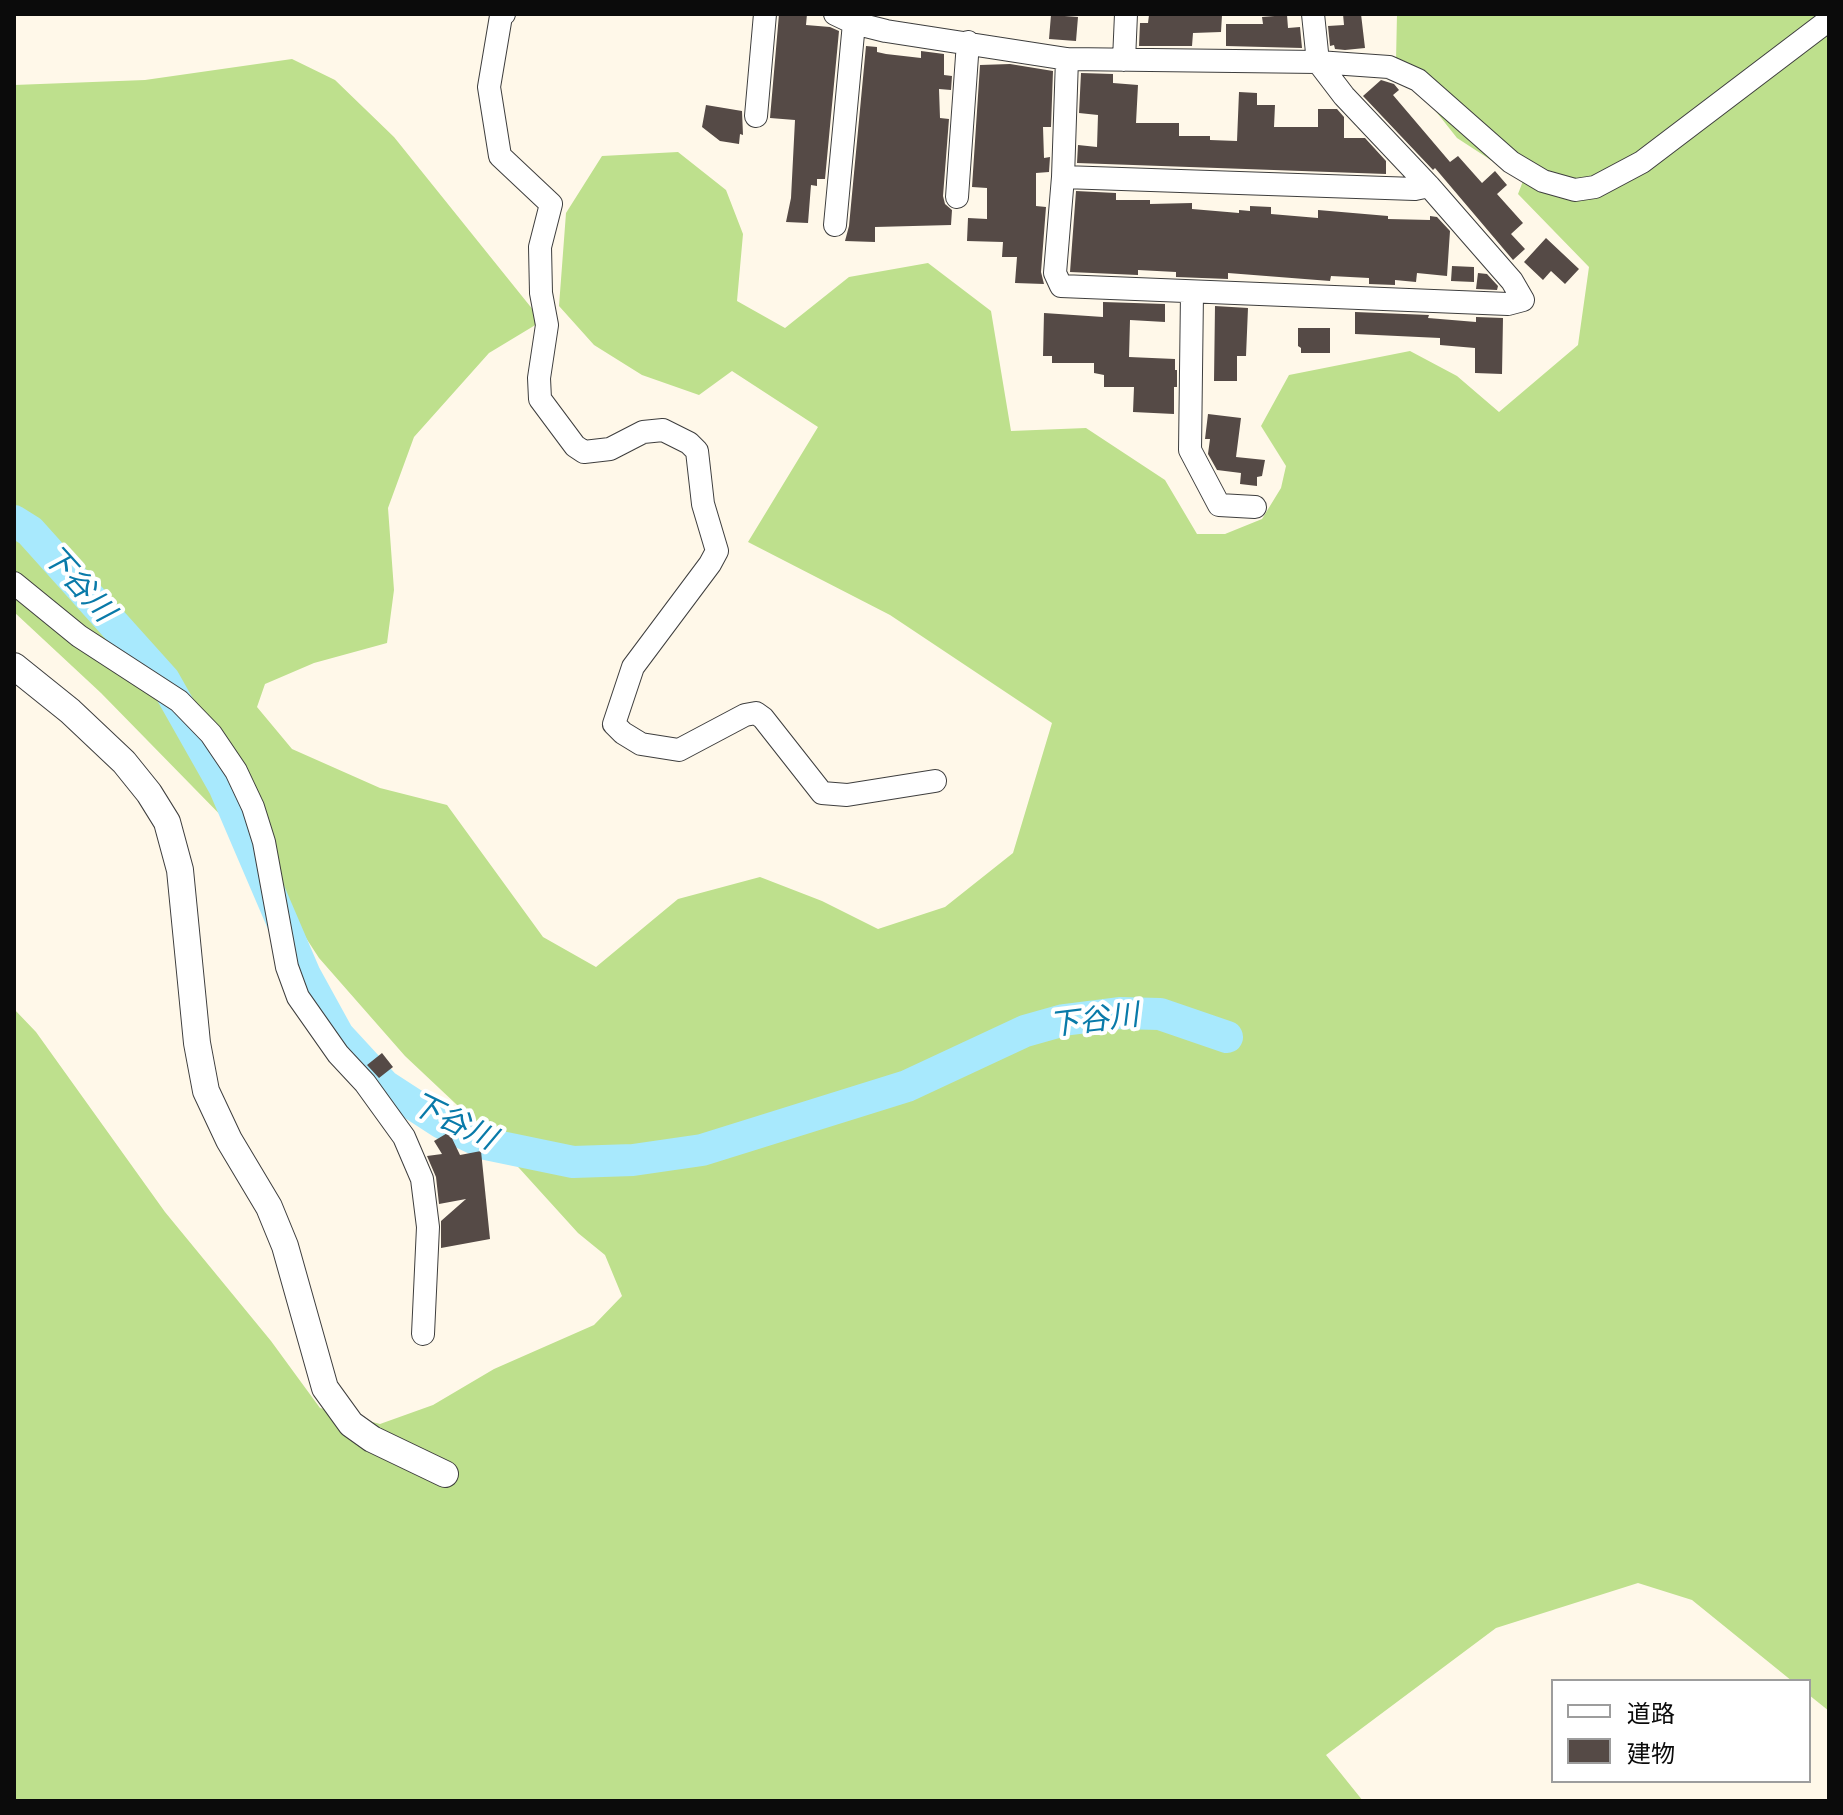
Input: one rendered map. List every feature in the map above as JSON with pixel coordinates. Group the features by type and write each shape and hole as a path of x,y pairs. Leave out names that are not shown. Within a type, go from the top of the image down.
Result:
{"street":[{"path":"504,14 501,16 489,87 500,156 551,204 540,247 541,293 547,325 539,378 540,399 575,446 584,452 610,449 643,432 663,430 689,443 697,451 703,504 717,551 633,667 614,724 641,744 679,750 745,715 756,713 822,793 847,795 935,781"},
{"path":"756,116 765,14"},
{"path":"1124,60 1126,14"},
{"path":"1067,59 1063,177 1055,273 1061,286 1508,304 1523,300 1512,281 1429,186 1344,96 1318,62 1313,14"},
{"path":"835,225 844,19 886,31 1067,59 1318,62 1389,67 1418,80 1511,162 1543,181 1575,190 1595,187 1642,162 1829,20"},
{"path":"957,197 968,42"},
{"path":"1063,177 1415,189 1429,186"},
{"path":"1192,293 1190,450 1219,505 1255,507"},
{"path":"14,583 79,636 179,701 211,734 236,771 253,807 264,842 287,967 298,997 338,1054 365,1083 404,1137 422,1179 428,1227 423,1334"},
{"path":"14,666 70,711 124,762 167,822 180,870 197,1043 206,1091 280,1233 325,1388 351,1424 372,1439 445,1474"}],"green space":[{"path":"1397,14 1829,14 1829,1711 1811,1697 1811,1679 1790,1679 1692,1600 1638,1583 1496,1628 1326,1755 1363,1801 14,1801 14,1009 36,1032 165,1212 271,1341 320,1408 380,1424 433,1405 494,1369 594,1325 622,1296 605,1255 578,1233 490,1136 405,1056 319,958 238,833 101,693 14,612 14,85 145,80 292,59 335,80 394,137 542,321 489,353 414,437 388,508 394,590 387,643 314,663 265,684 257,707 292,749 380,788 447,805 543,937 596,967 678,899 760,877 822,901 878,929 945,907 1013,853 1052,723 890,615 748,542 818,427 732,371 699,395 642,375 594,345 559,306 566,213 602,156 678,152 726,190 743,234 737,301 785,328 849,277 928,263 991,311 1011,431 1086,428 1165,480 1197,534 1225,534 1262,519 1281,488 1286,466 1261,426 1289,375 1410,351 1457,376 1499,412 1578,345 1589,267 1518,194 1523,181 1457,138 1396,61"}],"building":[{"path":"779,14 807,14 806,25 839,31 825,179 817,179 817,186 811,185 808,223 786,222 791,198 795,120 770,118"},
{"path":"1343,14 1361,14 1365,48 1345,50 1330,46 1328,26 1344,25"},
{"path":"1051,15 1078,17 1076,41 1049,39"},
{"path":"1149,15 1222,15 1221,32 1193,33 1192,46 1139,46 1140,23 1148,23"},
{"path":"1287,15 1288,28 1300,27 1302,48 1226,46 1226,24 1263,24 1262,17"},
{"path":"866,46 877,47 877,52 886,54 921,58 921,51 944,54 944,75 952,76 951,90 939,89 940,118 949,119 943,196 945,204 952,210 951,225 875,227 875,242 845,241"},
{"path":"1010,64 1053,71 1051,127 1043,127 1044,158 1050,157 1049,172 1036,173 1036,206 1046,207 1041,272 1044,284 1015,283 1017,257 1002,257 1003,242 967,241 968,218 987,219 987,188 972,187 980,65"},
{"path":"1081,73 1113,74 1113,83 1138,85 1136,123 1179,123 1179,136 1210,136 1210,140 1237,141 1239,92 1257,93 1257,105 1275,105 1274,127 1318,127 1318,109 1337,109 1344,117 1344,138 1365,138 1386,161 1386,174 1077,163 1078,145 1097,147 1098,115 1079,113"},
{"path":"1381,80 1394,84 1399,90 1393,95 1450,162 1458,156 1482,183 1495,171 1507,185 1497,194 1523,223 1511,234 1525,249 1513,260 1435,168 1433,170 1363,96"},
{"path":"706,105 742,111 743,135 740,134 739,144 720,141 702,127"},
{"path":"1076,191 1116,193 1116,200 1150,200 1150,204 1192,203 1192,209 1239,213 1239,210 1250,211 1250,206 1271,207 1271,214 1318,218 1318,210 1388,216 1388,219 1430,220 1430,216 1437,217 1450,231 1447,276 1417,273 1416,282 1395,280 1395,285 1369,284 1369,278 1331,276 1330,281 1228,273 1228,279 1176,277 1176,272 1138,270 1138,275 1070,272"},
{"path":"1546,238 1579,269 1565,284 1551,271 1543,280 1524,262"},
{"path":"1452,266 1474,267 1474,282 1451,281"},
{"path":"1478,273 1487,274 1498,286 1497,290 1476,289"},
{"path":"1103,302 1165,304 1165,322 1130,320 1129,357 1175,359 1177,387 1174,387 1174,414 1133,412 1134,387 1104,387 1104,375 1094,373 1094,363 1052,363 1052,356 1043,356 1044,313 1103,317"},
{"path":"1215,306 1248,308 1246,356 1237,356 1237,381 1214,381"},
{"path":"1355,312 1429,315 1428,318 1476,322 1476,317 1503,318 1502,374 1475,373 1475,348 1440,345 1440,338 1355,334"},
{"path":"1298,328 1330,328 1330,353 1301,353"},
{"path":"1208,414 1241,418 1236,457 1265,460 1262,476 1257,477 1257,486 1240,484 1241,473 1217,470 1208,454 1210,439 1205,439"},
{"path":"382,1053 393,1067 379,1078 367,1065"},
{"path":"449,1132 460,1155 481,1151 490,1239 441,1248 441,1221 466,1199 439,1204 436,1177 427,1156 442,1154 434,1141"}],"waterway":[{"name":"下谷川","path":"14,521 30,531 164,680 224,786 305,975 338,1035 385,1086 442,1123 486,1144 573,1162 633,1160 702,1150 907,1086 1025,1031 1064,1020 1119,1013 1160,1014 1227,1037"}]}
